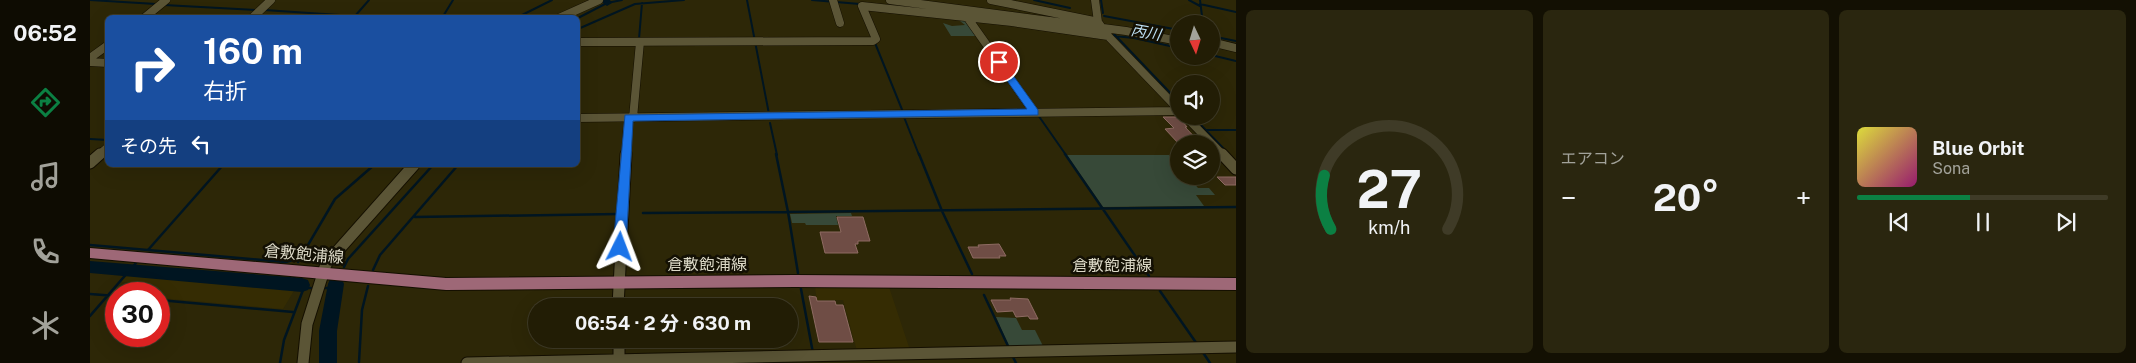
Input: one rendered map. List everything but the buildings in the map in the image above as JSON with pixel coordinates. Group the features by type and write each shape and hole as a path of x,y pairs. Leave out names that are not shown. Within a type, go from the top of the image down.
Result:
{"main road":[{"name":"倉敷飽浦線","path":"90,253 446,284 925,281 1236,284"}],"street":[{"path":"255,15 271,0"},
{"path":"890,0 1100,23"},
{"path":"991,0 1170,39"},
{"path":"1095,0 1100,23 1170,100"},
{"path":"565,15 593,1"},
{"path":"834,1 840,23"},
{"path":"148,15 162,3"},
{"path":"580,42 874,41 862,6 968,17 1110,23 1170,34"},
{"path":"968,17 1034,112"},
{"path":"618,298 632,117 640,42"},
{"path":"1220,44 1236,48"},
{"path":"90,58 105,47"},
{"path":"1220,50 1236,53"},
{"path":"90,62 105,63"},
{"path":"580,118 1170,110"},
{"path":"1194,125 1236,169"},
{"path":"90,163 105,150"},
{"path":"303,363 305,333 322,273 331,256 412,167"},
{"path":"467,363 1236,347"},
{"path":"616,360 618,348"}],"shaded area":[{"path":"127,275 295,289 283,309 170,299 170,282 121,282"},
{"path":"889,287 910,350 857,351 843,300 817,300 815,288"}],"green space":[{"path":"955,17 966,17 979,36 951,36 943,23 952,26 965,25"},
{"path":"1067,155 1169,155 1170,185 1196,185 1198,188 1209,188 1215,195 1196,195 1204,206 1103,207"},
{"path":"851,213 852,216 836,216 838,225 792,223 790,214"},
{"path":"996,317 1016,318 1022,330 1035,330 1044,348 1010,349"}],"waterway":[{"path":"90,0 156,4"},
{"path":"356,15 369,0"},
{"path":"444,15 453,0"},
{"path":"522,15 552,0"},
{"path":"604,0 607,3"},
{"path":"580,17 607,3 622,0"},
{"path":"642,3 684,0"},
{"path":"747,0 769,114"},
{"path":"812,0 860,4"},
{"path":"1034,0 1070,8"},
{"path":"1101,0 1103,13"},
{"path":"1189,0 1200,6"},
{"path":"1200,0 1201,4"},
{"path":"580,28 635,4 642,3"},
{"path":"639,39 642,3"},
{"path":"1201,4 1236,12"},
{"path":"1201,4 1202,15"},
{"path":"164,5 256,10"},
{"path":"264,10 340,15"},
{"name":"丙川","path":"1104,16 1170,28"},
{"name":"丙川","path":"1116,36 1170,46"},
{"path":"1116,36 1170,93"},
{"path":"1220,38 1236,41"},
{"path":"875,43 903,112"},
{"path":"1220,57 1236,61"},
{"path":"1038,115 1066,155"},
{"path":"904,117 919,155"},
{"path":"770,123 777,155"},
{"path":"1201,125 1226,151"},
{"path":"1206,130 1236,130"},
{"path":"90,139 105,140"},
{"path":"776,154 788,212"},
{"path":"919,154 942,210"},
{"path":"1065,154 1103,208"},
{"path":"148,250 221,167"},
{"path":"298,262 335,199 372,167"},
{"path":"344,267 348,259 431,167"},
{"path":"373,270 380,255 456,167"},
{"path":"1103,208 1236,207"},
{"path":"942,210 1103,208"},
{"path":"1103,208 1149,276"},
{"path":"788,212 942,210"},
{"path":"942,210 972,274"},
{"path":"643,213 788,212"},
{"path":"788,212 798,273"},
{"path":"415,217 619,214"},
{"path":"90,245 286,262 299,258"},
{"path":"120,282 136,263"},
{"path":"90,267 302,285"},
{"path":"291,284 295,276"},
{"path":"328,363 328,331 336,284"},
{"path":"359,362 362,310 368,286"},
{"path":"280,363 284,340 303,288"},
{"path":"303,288 311,288"},
{"path":"324,288 336,288"},
{"path":"801,289 813,353"},
{"path":"1160,291 1197,344"},
{"path":"90,294 105,295"},
{"path":"984,295 1009,348"},
{"path":"90,316 105,299"},
{"path":"170,301 293,312"},
{"path":"1202,351 1210,363"},
{"path":"1012,355 1016,363"}],"route":[{"path":"620,247 628,118 1034,112 999,62"}]}
